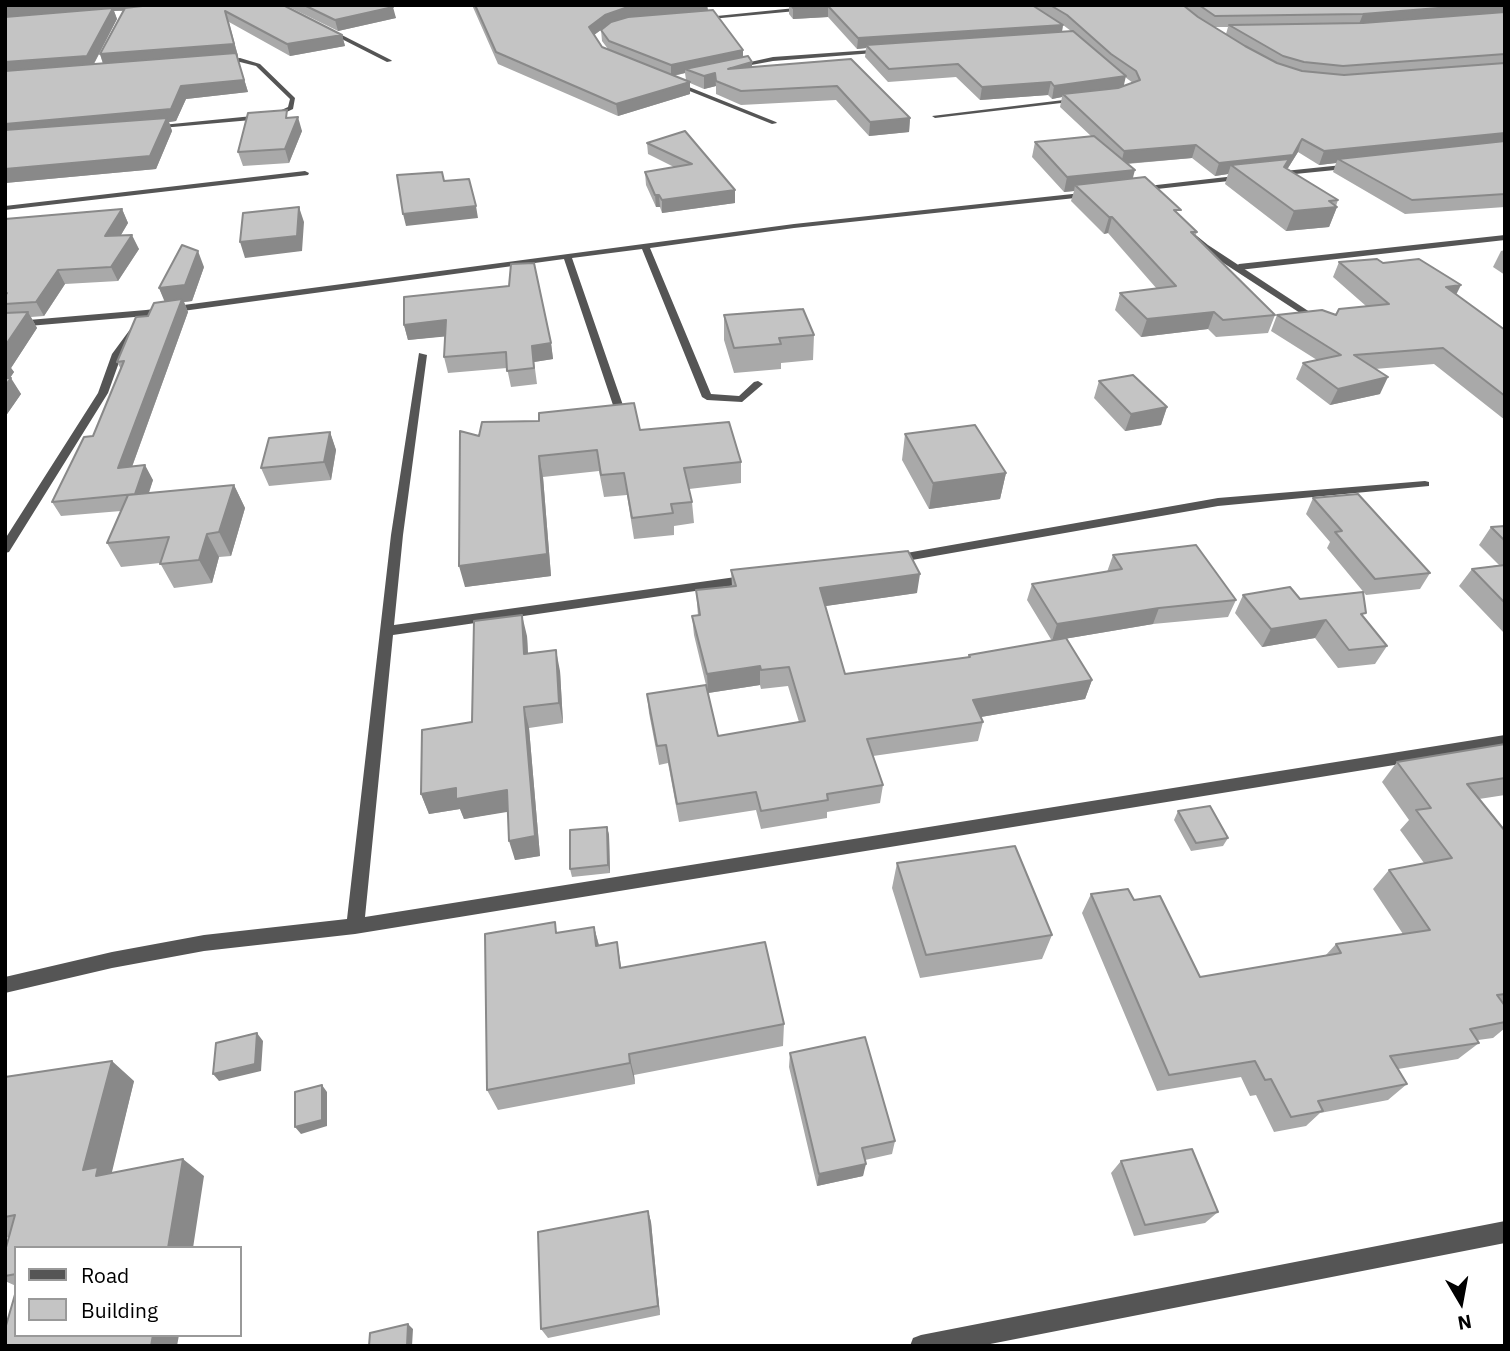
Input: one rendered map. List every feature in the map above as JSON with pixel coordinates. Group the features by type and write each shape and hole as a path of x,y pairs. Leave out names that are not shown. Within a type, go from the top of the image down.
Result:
{"street":[{"path":"696,18 819,8"},
{"path":"318,25 389,61"},
{"path":"723,69 773,58 895,50"},
{"path":"143,129 274,116 291,108 293,99 258,65 240,60 214,61"},
{"path":"683,78 670,81 774,123"},
{"path":"706,94 712,86"},
{"path":"935,116 1090,98"},
{"path":"1270,175 1367,164"},
{"path":"5,208 305,173"},
{"path":"1134,189 1160,191 1257,176"},
{"path":"5,325 146,313 646,248 794,226 1108,192"},
{"path":"1187,229 1205,247 1326,326"},
{"path":"1239,267 1505,237"},
{"path":"646,248 707,397 742,399 758,384"},
{"path":"568,258 621,414"},
{"path":"5,549 103,393 117,354 146,313"},
{"path":"355,926 397,535 422,355"},
{"path":"883,561 1218,502 1426,484"},
{"path":"387,631 759,578"},
{"path":"5,985 112,960 204,943 355,926 1505,741"},
{"path":"921,1346 1505,1232"}],"building":[{"path":"5,5 48,5 5,8"},
{"path":"151,5 283,5 342,35 287,44 225,11 234,44 100,54 125,8"},
{"path":"304,5 388,5 393,7 335,20"},
{"path":"475,5 660,5 625,8 605,15 589,27 602,47 690,82 616,104 496,52"},
{"path":"791,5 1032,5 1063,25 858,38 828,6 793,8"},
{"path":"1050,5 1183,5 1245,46 1277,63 1302,71 1344,75 1505,63 1505,133 1324,151 1302,139 1293,155 1219,163 1196,145 1124,151 1063,94 1118,88 1140,80 1136,71 1111,54 1067,15"},
{"path":"1199,5 1476,5 1363,14 1215,16"},
{"path":"113,8 87,56 5,62 5,17"},
{"path":"713,10 743,50 671,65 609,41 601,30 611,22 628,17"},
{"path":"1505,12 1505,54 1343,66 1304,62 1283,56 1229,25 1363,23"},
{"path":"1073,31 1126,76 1054,86 1051,82 982,87 958,64 889,69 866,45"},
{"path":"236,53 244,80 181,86 171,109 5,124 5,71"},
{"path":"748,56 752,62 728,69 851,59 910,118 870,122 837,86 741,91 716,81 715,73 704,76 685,69"},
{"path":"287,110 286,118 298,117 285,149 238,152 248,113"},
{"path":"167,118 150,156 5,169 5,130"},
{"path":"685,131 735,190 662,200 659,195 655,195 645,172 692,164 647,143"},
{"path":"1094,136 1135,170 1067,177 1035,142"},
{"path":"1505,141 1505,194 1412,200 1338,159"},
{"path":"1289,159 1284,167 1338,200 1329,201 1337,207 1294,211 1231,165"},
{"path":"442,172 444,181 469,179 476,206 403,214 397,175"},
{"path":"1145,177 1181,210 1174,210 1197,232 1191,232 1275,315 1223,320 1214,312 1147,319 1120,293 1176,286 1112,217 1075,185"},
{"path":"299,207 297,236 240,242 243,213"},
{"path":"122,209 105,236 132,235 111,267 58,270 36,302 5,304 5,219"},
{"path":"182,245 198,251 185,285 159,288"},
{"path":"1377,259 1383,263 1419,259 1461,285 1446,287 1505,330 1505,396 1443,348 1354,355 1388,377 1338,389 1303,363 1341,355 1277,315 1322,310 1336,315 1339,309 1389,304 1339,262"},
{"path":"534,263 551,343 532,346 534,368 507,371 506,352 444,357 446,320 404,325 404,297 509,286 511,264"},
{"path":"182,299 118,468 145,465 135,494 52,502 84,437 93,436 124,361 117,362 136,317 148,316 154,303"},
{"path":"803,309 814,335 779,338 781,344 734,348 724,315"},
{"path":"28,312 5,346 5,313"},
{"path":"1133,375 1167,407 1131,414 1099,381"},
{"path":"634,403 640,430 729,422 741,462 684,468 692,502 671,504 673,513 632,518 624,473 601,475 597,450 539,456 547,554 459,566 460,431 479,436 482,422 539,421 539,413"},
{"path":"975,425 1006,473 933,483 905,434"},
{"path":"330,432 324,462 261,468 269,438"},
{"path":"234,485 219,532 207,534 199,560 160,564 169,537 107,543 128,495"},
{"path":"1358,494 1430,573 1375,579 1335,532 1342,531 1313,498"},
{"path":"1505,526 1505,541 1491,527"},
{"path":"1196,545 1236,600 1159,608 1057,624 1032,584 1122,569 1113,555"},
{"path":"908,551 920,574 820,588 845,674 970,657 969,655 1066,638 1092,680 973,700 983,722 867,739 883,785 827,794 828,800 761,811 756,792 677,804 666,745 657,746 647,694 706,685 718,736 805,721 789,667 761,670 760,666 707,674 692,616 700,615 696,590 736,586 731,570"},
{"path":"1505,565 1505,603 1472,569"},
{"path":"1290,587 1300,599 1363,592 1366,613 1361,614 1387,646 1349,650 1326,620 1271,629 1243,595"},
{"path":"522,615 524,654 556,650 559,703 524,707 535,836 509,841 507,790 456,799 456,788 421,794 422,730 472,722 474,621"},
{"path":"1505,744 1505,778 1467,784 1505,831 1505,994 1497,995 1505,1006 1505,1022 1470,1029 1479,1043 1390,1056 1407,1084 1318,1101 1323,1111 1291,1117 1271,1079 1265,1080 1255,1061 1169,1075 1091,894 1128,889 1134,900 1160,896 1200,977 1341,953 1336,944 1430,930 1389,870 1452,858 1416,810 1431,808 1397,762"},
{"path":"1210,806 1228,838 1196,843 1178,811"},
{"path":"607,827 608,865 570,869 570,830"},
{"path":"1015,846 1052,935 926,955 897,863"},
{"path":"555,922 556,933 594,927 596,946 617,942 620,968 765,942 784,1024 629,1054 630,1063 487,1090 485,934"},
{"path":"257,1033 255,1064 213,1074 216,1043"},
{"path":"865,1037 895,1141 862,1148 866,1164 819,1174 790,1053"},
{"path":"112,1061 83,1170 98,1167 96,1176 183,1159 168,1246 14,1246 14,1274 5,1276 5,1251 15,1215 5,1217 5,1077"},
{"path":"322,1085 322,1120 295,1127 295,1092"},
{"path":"1192,1149 1218,1212 1145,1225 1121,1161"},
{"path":"648,1211 658,1306 541,1329 538,1232"},
{"path":"14,1298 14,1337 153,1337 151,1346 5,1346 5,1329"},
{"path":"408,1324 407,1346 369,1346 370,1333"}]}
